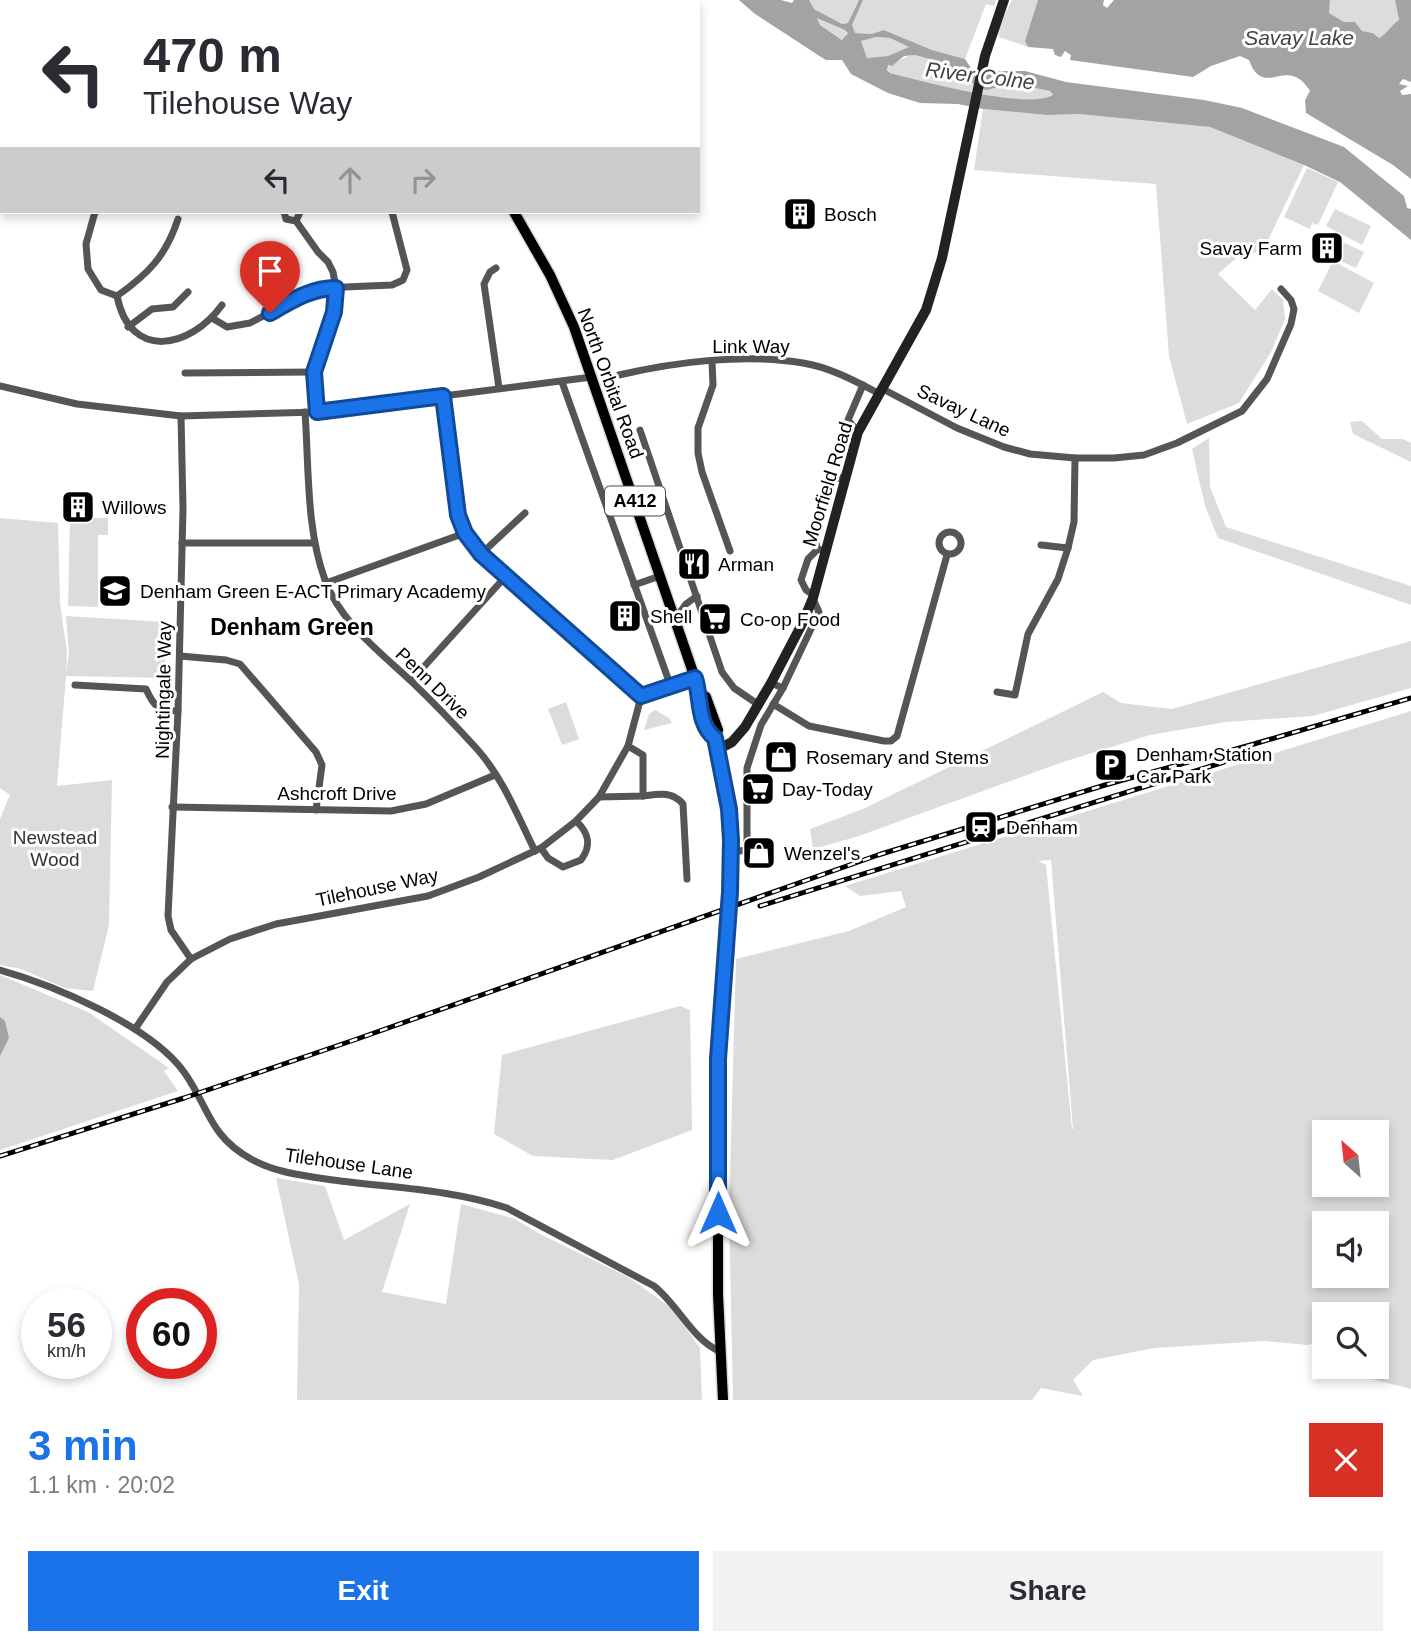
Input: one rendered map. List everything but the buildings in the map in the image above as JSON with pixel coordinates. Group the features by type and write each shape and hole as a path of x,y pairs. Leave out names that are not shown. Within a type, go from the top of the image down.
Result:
{"main road":[{"name":"North Orbital Road","path":"515,214 550,275 574,327 700,693 706,697 718,730 716,744 729,809 731,852 718,1059 719,1351 723,1400"}],"street":[{"name":"Moorfield Road","path":"716,744 739,735 759,705 803,622 813,596 821,550 858,432 879,390 908,345 926,310 942,258 985,56 1004,0"},
{"path":"94,214 86,244 88,269 101,290 117,296"},
{"path":"285,214 286,219 296,221 318,253 328,262 336,288 334,312 314,372 317,412"},
{"path":"296,221 300,214"},
{"path":"212,318 227,327 250,323 321,288 392,285 403,280 407,270 393,214"},
{"path":"117,296 141,280 165,252 178,219"},
{"path":"496,268 490,272 484,284 499,388"},
{"name":"Savay Lane","path":"879,390 957,428 1004,447 1030,454 1075,458 1144,455 1210,428 1242,411 1267,379 1283,344 1294,309 1291,300 1281,289"},
{"path":"128,327 152,309 173,307 188,292"},
{"path":"117,296 120,312 128,327 142,336 158,341 179,340 198,331 222,305"},
{"name":"Link Way","path":"619,375 712,360 747,359 804,363 879,390"},
{"path":"712,360 713,386 698,428 698,453 730,551"},
{"path":"185,373 314,372"},
{"path":"0,386 77,404 180,416 317,412 592,377"},
{"path":"562,382 671,687"},
{"path":"858,432 848,421 863,385"},
{"path":"443,396 458,515 465,533 481,554 641,696 695,678"},
{"name":"Penn Drive","path":"305,412 314,542 326,583 346,617 370,645 411,681 479,751 538,849"},
{"name":"Nightingale Way","path":"180,416 180,656 168,916 171,930 191,959"},
{"path":"640,430 722,672 734,688 759,705"},
{"path":"997,692 1015,695 1028,634 1058,579 1074,522 1075,458"},
{"path":"481,554 525,513"},
{"path":"326,583 465,533"},
{"path":"182,543 314,542"},
{"path":"1041,545 1068,548"},
{"path":"731,852 747,850 747,768 761,725 783,688 818,612 813,596 806,590 802,580 808,559 821,550"},
{"path":"773,704 809,726 884,741 891,741 897,736 947,555"},
{"path":"411,681 506,576"},
{"path":"634,585 660,576"},
{"path":"675,619 686,604 697,596"},
{"path":"180,656 226,660 240,664 316,752 322,765 316,810"},
{"path":"771,683 783,688"},
{"path":"75,685 146,690 153,705 162,711 178,711"},
{"name":"Tilehouse Way","path":"135,1029 167,982 191,959 230,939 276,924 428,896 479,877 538,849 576,821 598,797 628,746 641,696"},
{"path":"628,746 643,755 643,796"},
{"name":"Ashcroft Drive","path":"172,807 391,811 426,804 495,775"},
{"path":"598,797 667,793 678,798 683,804 687,879"},
{"path":"538,849 563,867 581,860 588,847 588,838 585,830 576,821"},
{"name":"Tilehouse Lane","path":"0,971 72,996 135,1029 185,1073 219,1134 247,1157 263,1166 345,1182 433,1191 486,1201 507,1208 654,1286 668,1297 703,1342 719,1351"}],"green space":[{"path":"809,0 859,0 848,23 842,24 814,9"},
{"path":"863,0 996,0 994,6 986,4 965,59 932,50 884,30 871,34 854,33 852,25"},
{"path":"1012,0 1038,0 1025,41 1028,47 999,37 998,28"},
{"path":"1330,0 1395,0 1399,20 1379,38 1373,33 1362,31 1355,22 1344,22 1329,13"},
{"path":"817,17 848,32 843,40 820,25"},
{"path":"876,37 890,38 910,47 888,56 867,58 861,41"},
{"path":"915,54 946,63 954,73 992,89 1015,84 1050,91 1053,96 1021,99 974,93 890,73 886,67"},
{"path":"983,109 1047,115 1079,114 1210,127 1304,165 1269,238 1278,252 1242,253 1218,274 1255,310 1272,289 1283,300 1285,319 1271,352 1239,403 1187,424 1169,356 1156,184 974,170"},
{"path":"1307,168 1338,182 1318,225 1312,223 1310,229 1284,217"},
{"path":"1335,209 1371,226 1362,245 1326,226"},
{"path":"1340,241 1364,252 1356,268 1332,257"},
{"path":"1333,261 1374,283 1359,313 1318,291"},
{"path":"1362,421 1382,439 1403,439 1411,443 1411,462 1353,434 1350,422"},
{"path":"1209,438 1210,487 1226,527 1411,586 1411,605 1218,538 1205,506 1192,449"},
{"name":"Newstead Wood","path":"0,518 58,523 60,603 67,652 66,674 69,653 66,616 166,622 165,678 66,676 57,786 112,780 109,925 93,991 65,988 21,969 0,965 0,819 10,795 0,788"},
{"path":"70,518 108,518 108,535 98,535 98,607 68,606"},
{"path":"1411,641 1411,688 1313,716 1226,722 1150,735 1063,762 856,837 813,849 810,829 863,809 1103,692 1121,703 1172,709"},
{"path":"566,702 579,739 562,745 548,709"},
{"path":"655,710 669,718 672,723 644,730 649,714"},
{"path":"1411,711 1411,1389 1371,1379 1389,1379 1389,1302 1312,1302 1312,1344 1264,1341 1154,1348 1093,1360 1073,1380 1083,1396 1041,1388 1032,1400 733,1400 729,1210 736,959 849,931 906,907 901,891 860,896 845,886","holes":["1051,860 1073,1129 1046,865 1038,861"]},
{"path":"0,975 88,1012 169,1068 164,1071 178,1091 0,1150"},
{"path":"680,1006 690,1010 692,1130 613,1160 533,1156 494,1134 502,1055"},
{"path":"276,1178 325,1186 344,1240 410,1204 382,1292 446,1304 461,1204 515,1219 628,1277 673,1309 700,1348 702,1400 297,1400 299,1284"}],"water":[{"name":"River Colne","path":"739,0 781,0 792,3 794,0 809,0 814,9 842,24 848,23 859,0 863,0 852,25 855,33 871,34 884,30 932,50 965,59 973,71 1025,71 1066,82 1204,100 1242,108 1344,147 1404,196 1407,208 1411,209 1411,240 1340,182 1210,127 1079,114 1047,115 958,104 920,103 888,93 851,74 842,60 826,60 755,14","holes":["817,18 845,30 848,33 842,40 820,25","876,37 890,38 909,47 888,56 867,58 861,41","915,55 946,63 954,73 986,90 1015,84 1050,91 1053,95 1040,99 998,97 890,73 887,70 888,65 892,66 904,56"]},
{"name":"Savay Lake","path":"1038,0 1104,0 1103,5 1107,8 1114,0 1330,0 1329,13 1344,22 1355,22 1362,31 1373,33 1379,38 1399,20 1395,0 1411,0 1411,82 1403,79 1399,84 1408,86 1400,91 1402,95 1411,94 1411,179 1393,165 1306,113 1305,100 1310,91 1301,80 1285,75 1262,77 1255,72 1249,60 1240,56 1211,66 1193,77 1070,60 1071,55 1065,51 1061,57 1055,55 1053,49 1028,47 1025,41"},
{"path":"0,1017 5,1021 9,1038 0,1056"}],"railway":[{"path":"0,1156 184,1098 357,1039 878,855 1105,785 1411,698"},
{"path":"760,906 1224,762"}],"place":[{"name":"Bosch","path":"800,214"},
{"name":"Savay Farm","path":"1327,248"},
{"name":"Willows","path":"78,507"},
{"name":"Arman","path":"694,564"},
{"name":"Denham Green E-ACT Primary Academy","path":"115,591"},
{"name":"Shell","path":"625,616"},
{"name":"Co-op Food","path":"715,619"},
{"name":"Rosemary and Stems","path":"781,757"},
{"name":"Denham Station Car Park","path":"1111,765"},
{"name":"Day-Today","path":"758,789"},
{"name":"Denham","path":"981,827"},
{"name":"Wenzel's","path":"759,853"}],"district":[{"name":"Denham Green","path":"292,627"}],"route":[{"path":"270,313 321,288 336,288 334,312 314,372 317,412 443,396 452,450 458,515 465,533 481,554 641,696 695,678 707,733 715,738 729,809 731,840 718,1059 718,1213"}]}
